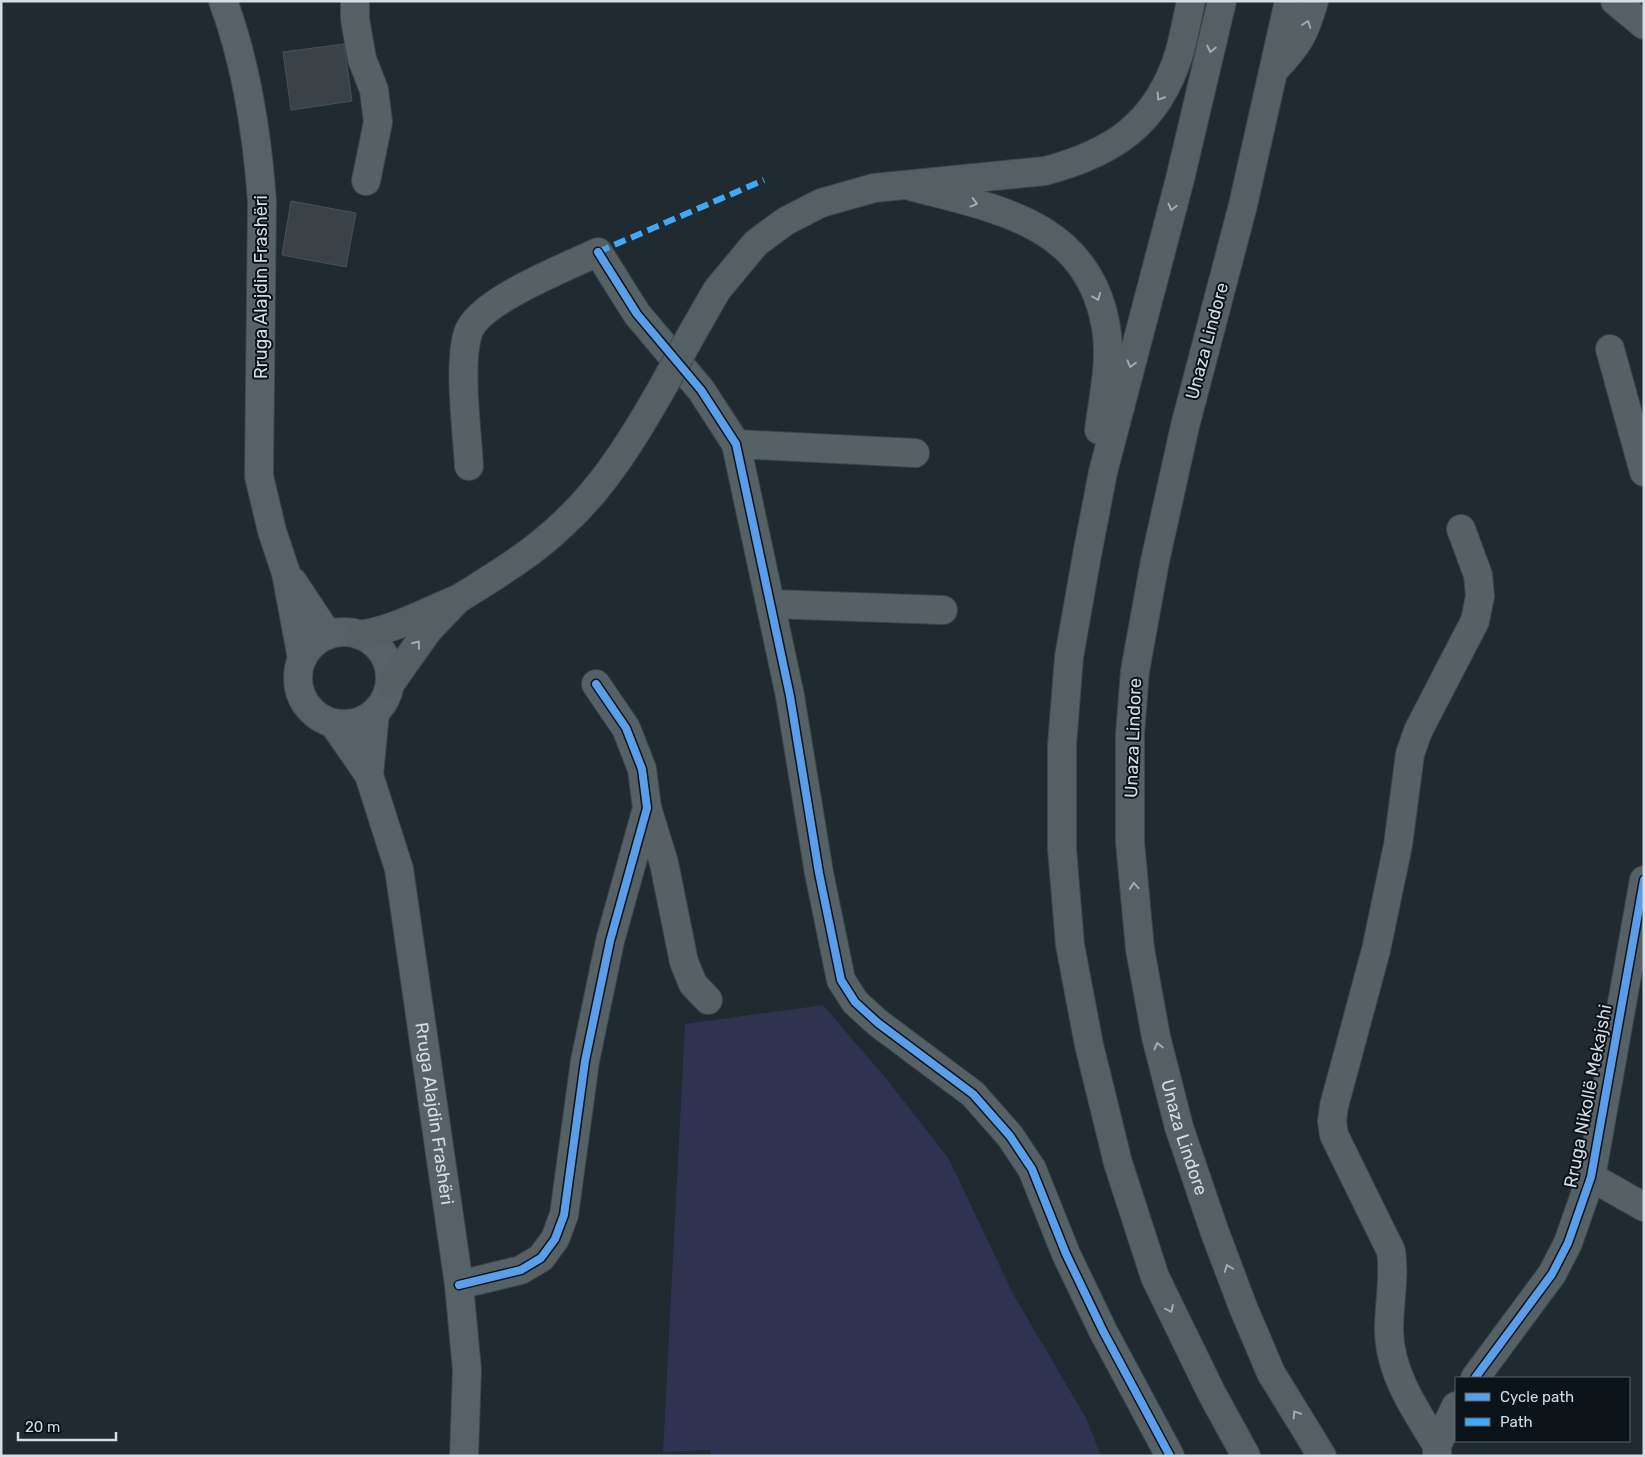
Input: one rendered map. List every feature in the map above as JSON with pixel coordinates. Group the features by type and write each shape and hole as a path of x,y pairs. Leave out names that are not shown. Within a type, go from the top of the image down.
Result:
{"highway":[{"path":"359,635 405,622 458,599 529,552 580,507 610,470 640,427 690,337 727,276 756,244 771,231 821,203 874,188 910,186 1045,171 1069,165 1110,148 1142,119 1157,102 1166,87 1179,54 1191,1"},
{"path":"1222,1 1177,188 1103,472 1069,657 1062,745 1062,849 1070,945 1089,1045 1118,1163 1155,1277 1195,1361 1246,1456"},
{"name":"Unaza Lindore","path":"1289,1 1243,204 1185,426 1153,570 1135,671 1130,734 1130,842 1140,949 1156,1037 1179,1127 1233,1282 1271,1373 1322,1456"},
{"path":"1273,71 1296,47 1304,34 1314,1"},
{"path":"910,186 1002,210 1028,221 1050,235 1071,254 1087,276 1098,297 1107,328 1107,357 1099,429 1056,684 1051,792 1054,908 1069,1009 1100,1142 1131,1244 1155,1277"},
{"path":"390,684 428,629 458,599"}],"main road":[{"name":"Rruga Alajdin Frashëri","path":"222,1 233,30 246,79 260,168 262,201 259,476 272,530 286,573 302,659 299,685 302,698 310,709 333,723 369,775 399,869 459,1285 467,1370 464,1456"},
{"name":"Rruga Alajdin Frashëri","path":"286,573 328,635"},
{"path":"302,659 318,640 328,635 343,632 359,635 372,642 388,663 390,684"},
{"name":"Rruga Alajdin Frashëri","path":"369,775 375,713 387,695 390,684"},
{"path":"333,723 356,723 375,713"}],"street":[{"path":"355,1 355,20 362,59 374,90 378,122 366,181"},
{"path":"1615,1 1644,25"},
{"path":"469,466 464,358 468,331 481,313 505,297 598,252 637,314 700,390 736,444 790,696 819,873 841,980 855,1002 878,1023 973,1094 1010,1136 1032,1169 1066,1254 1103,1331 1170,1456"},
{"path":"1610,349 1644,472"},
{"path":"736,444 915,453"},
{"path":"1437,1450 1410,1403 1391,1354 1389,1329 1391,1251 1334,1135 1332,1121 1334,1106 1376,950 1398,845 1410,754 1418,731 1475,621 1480,596 1478,575 1461,529"},
{"path":"771,604 943,610"},
{"path":"596,684 626,728 642,769 647,808 664,864 684,962 693,984 708,1000"},
{"path":"459,1285 521,1270 541,1258 555,1239 564,1214 585,1062 608,950 647,808"},
{"name":"Rruga Nikollë Mekajshi","path":"1475,1377 1552,1274 1568,1243 1591,1177 1644,880"},
{"path":"1591,1177 1644,1207"},
{"path":"1437,1450 1455,1408"}],"shaded area":[{"path":"823,1005 888,1081 949,1159 1013,1294 1086,1418 1101,1456 710,1456 711,1450 663,1452 685,1024"}],"building":[{"path":"344,44 352,101 291,110 283,52"},
{"path":"291,201 356,213 346,267 282,255"}],"marked path":[{"path":"598,252 764,180"}],"cycle path":[{"path":"598,252 637,314 701,390 736,444 790,696 819,873 841,980 855,1002 878,1023 973,1094 1010,1136 1032,1169 1066,1254 1103,1331 1170,1456"},
{"path":"459,1285 521,1270 541,1258 555,1239 564,1215 585,1061 610,941 647,808 642,769 626,728 596,684"},
{"path":"1476,1377 1552,1274 1568,1243 1591,1177 1644,880"}]}
